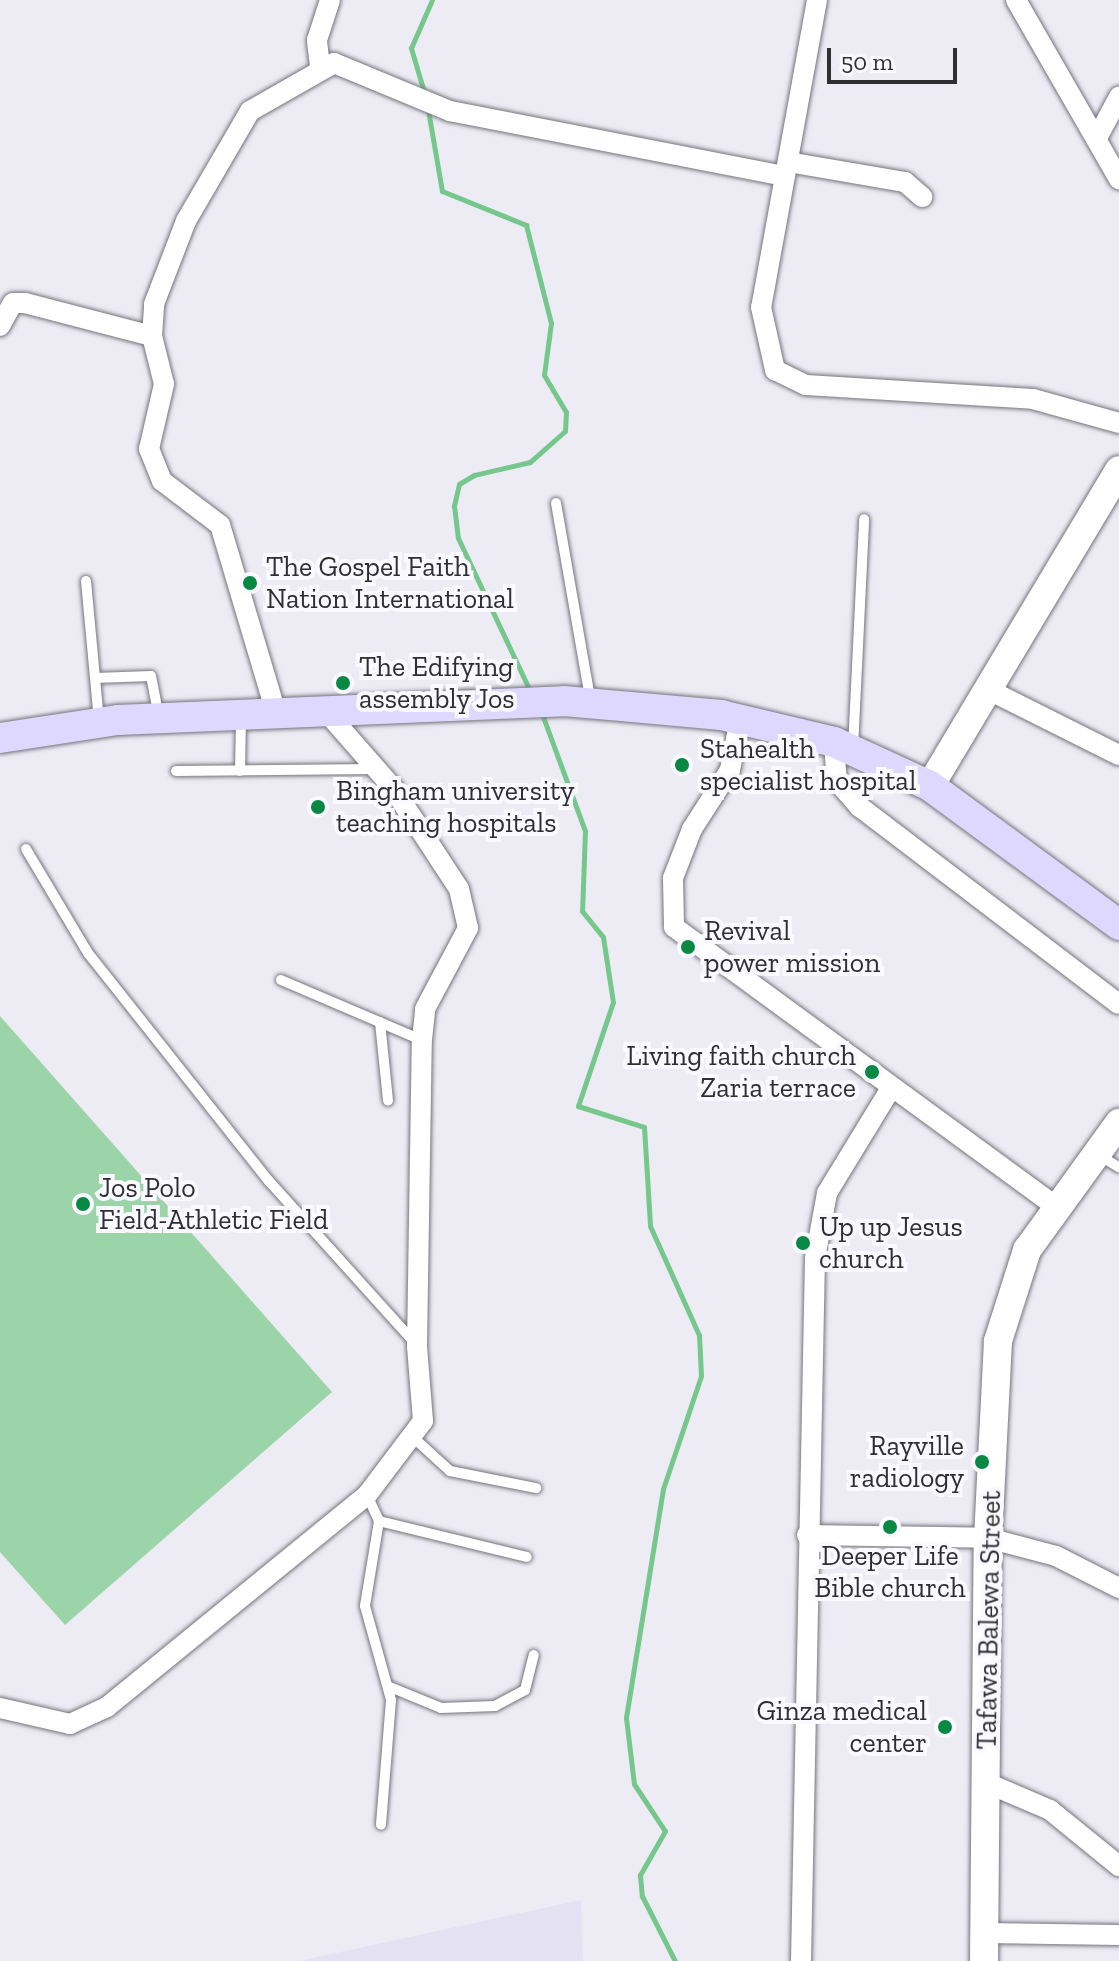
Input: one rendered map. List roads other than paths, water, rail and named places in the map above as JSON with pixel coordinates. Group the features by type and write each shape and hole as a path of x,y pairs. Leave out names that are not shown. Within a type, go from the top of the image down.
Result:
{"main road":[{"path":"0,738 99,722 329,715 526,703 578,702 740,719 844,746 930,786 1119,925"}],"street":[{"path":"320,66 317,40 330,0"},
{"path":"817,0 761,307 770,360 782,377 806,385 1033,399 1119,423"},
{"path":"1016,0 1119,179"},
{"path":"277,716 220,525 162,481 151,461 164,384 152,336 159,290 222,151 250,111 320,66 346,65 409,97 450,111 786,169 905,182 922,197"},
{"path":"1097,138 1119,97"},
{"path":"0,326 13,303 25,303 152,336"},
{"path":"930,786 1119,470"},
{"path":"987,689 1119,755"},
{"path":"0,1708 51,1722 86,1720 367,1495 415,1439 425,1405 417,1346 425,1009 468,928 459,889 377,769 329,715"},
{"path":"740,719 730,770 692,829 673,878 674,927 1054,1205"},
{"path":"844,746 837,781 853,801 1119,1004"},
{"path":"801,1961 810,1322 820,1218 841,1164 891,1088"},
{"name":"Tafawa Balewa Street","path":"985,1947 988,1538 1005,1303 1054,1205 1107,1160 1119,1123"},
{"path":"807,1535 988,1538 1056,1556 1119,1588"},
{"path":"987,1783 1050,1810 1119,1866"},
{"path":"985,1947 1119,1935"}],"lane":[{"path":"556,503 578,702"},
{"path":"844,746 864,519"},
{"path":"86,581 99,722"},
{"path":"95,678 151,676 159,719"},
{"path":"240,771 241,717"},
{"path":"176,771 377,769"},
{"path":"26,849 98,965 269,1181 417,1346"},
{"path":"281,980 422,1040"},
{"path":"380,1022 388,1101"},
{"path":"415,1439 450,1471 536,1488"},
{"path":"367,1495 379,1521 365,1606 390,1687 381,1825"},
{"path":"379,1521 527,1557"},
{"path":"390,1687 441,1708 483,1709 525,1690 534,1655"}],"waterway":[{"path":"424,92 411,48 432,0"},
{"path":"428,110 442,191 526,225 551,323 544,375 566,412 565,431 530,462 474,475 459,484 454,506 458,538 530,691"},
{"path":"542,714 585,831 582,911 603,937 613,1002 578,1106 644,1127 650,1226 699,1335 701,1376 663,1489 626,1718 634,1784 665,1831 640,1875 642,1896 675,1961"}],"place":[{"name":"The Gospel Faith Nation International","path":"250,583"},
{"name":"The Edifying assembly Jos","path":"343,683"},
{"name":"Stahealth specialist hospital","path":"682,765"},
{"name":"Bingham university teaching hospitals","path":"318,807"},
{"name":"Revival power mission","path":"688,947"},
{"name":"Living faith church Zaria terrace","path":"872,1072"},
{"name":"Jos Polo Field-Athletic Field","path":"83,1204"},
{"name":"Up up Jesus church","path":"803,1243"},
{"name":"Rayville radiology","path":"982,1462"},
{"name":"Deeper Life Bible church","path":"890,1527"},
{"name":"Ginza medical center","path":"945,1727"}]}
